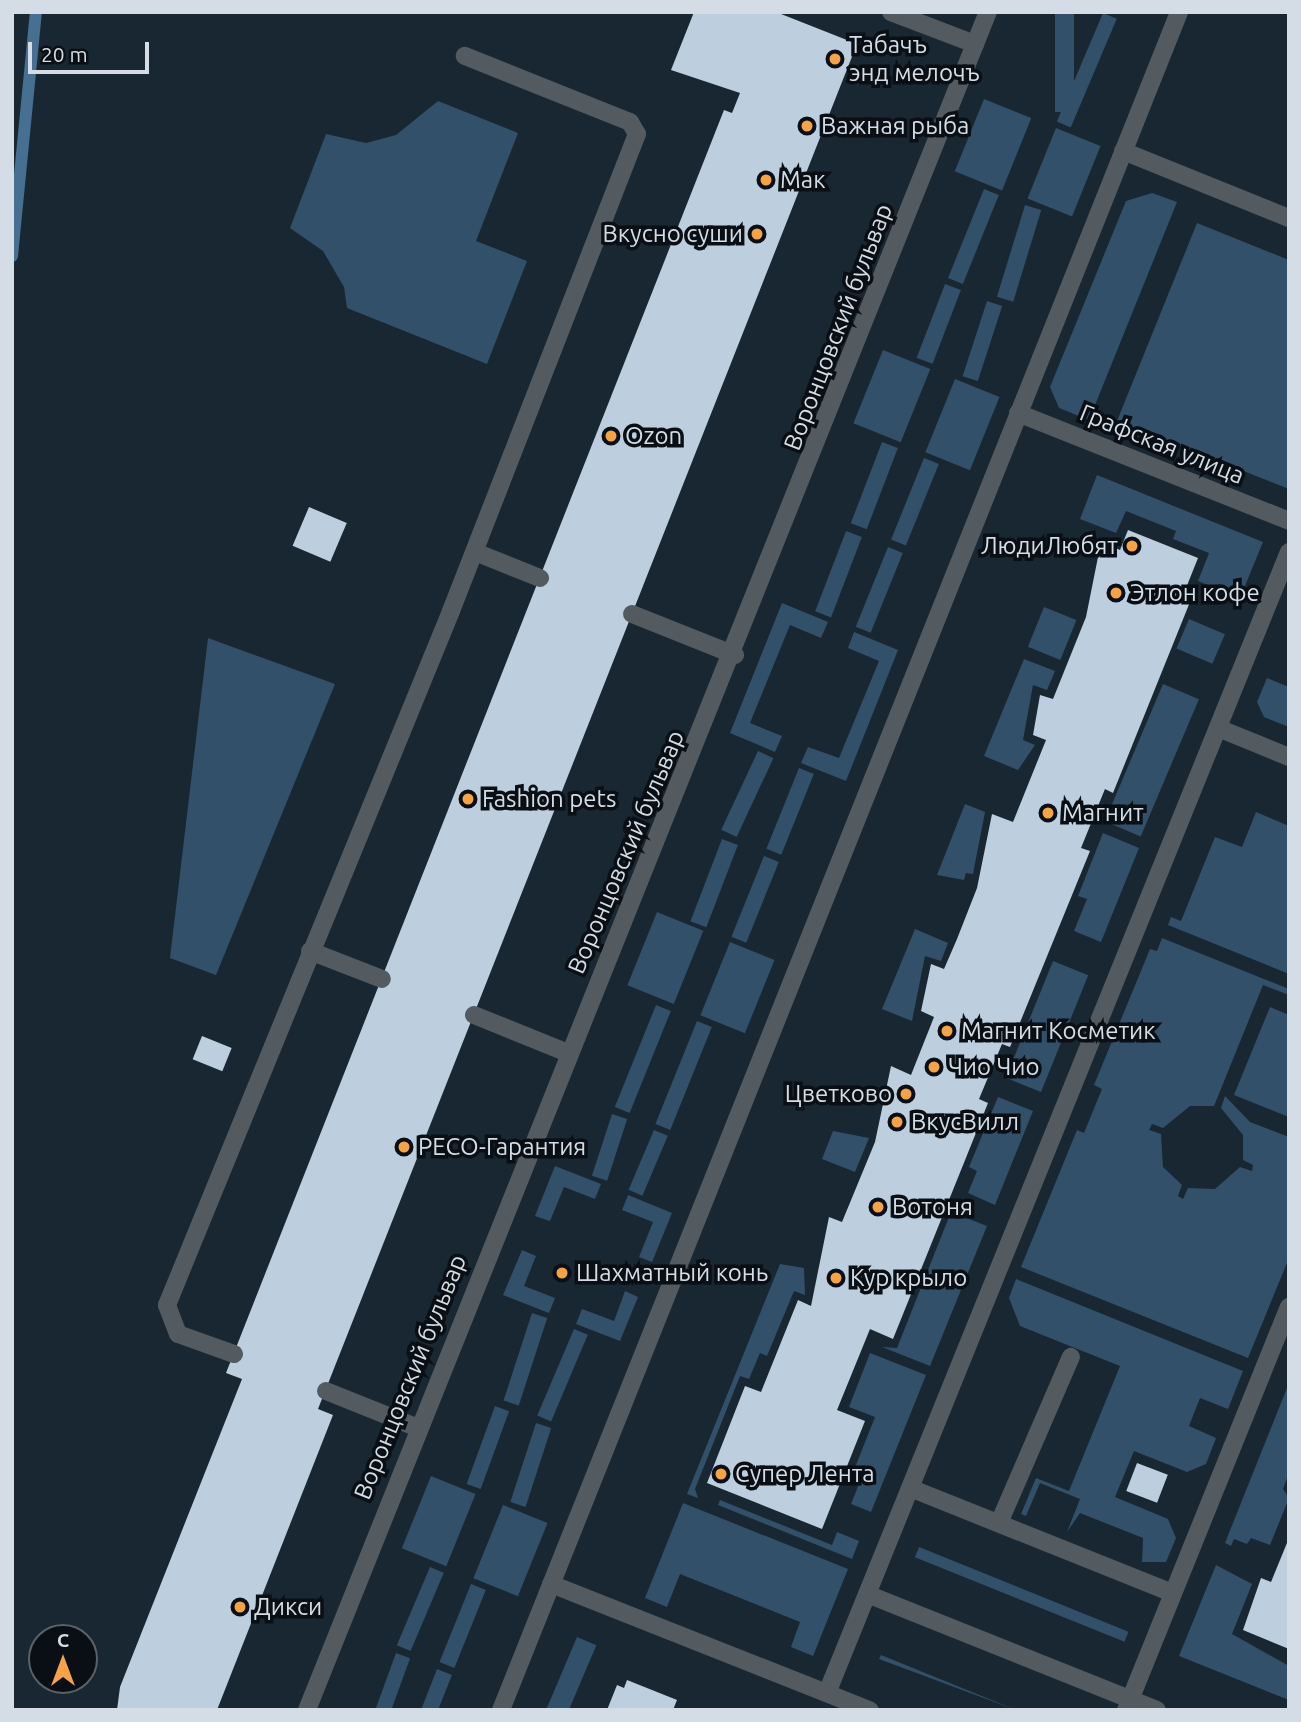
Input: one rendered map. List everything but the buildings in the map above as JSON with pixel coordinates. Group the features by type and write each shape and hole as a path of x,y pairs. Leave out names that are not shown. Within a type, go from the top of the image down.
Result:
{"street":[{"path":"891,12 975,44"},
{"name":"Воронцовский бульвар","path":"307,1710 416,1427 568,1052 735,655 988,12"},
{"path":"501,1710 1178,12"},
{"path":"234,1354 178,1334 167,1305 475,552 637,134 630,122 465,56"},
{"path":"1122,151 1289,218"},
{"name":"Графская улица","path":"1018,413 1289,521"},
{"path":"475,552 540,578"},
{"path":"827,1693 1289,552"},
{"path":"632,614 735,655"},
{"path":"1217,728 1289,757"},
{"path":"310,951 382,979"},
{"path":"474,1015 568,1052"},
{"path":"1129,1704 1289,1307"},
{"path":"999,1523 1072,1357"},
{"path":"326,1391 416,1427"},
{"path":"910,1488 1173,1593"},
{"path":"551,1584 870,1710"},
{"path":"867,1594 1129,1704 1157,1710"}],"shaded area":[{"path":"1055,12 1074,12 1074,112 1055,112"},
{"path":"1103,13 1117,19 1071,127 1057,122"},
{"path":"984,99 1031,118 1002,190 955,171"},
{"path":"438,101 518,133 476,241 527,261 487,364 347,308 344,287 323,251 290,228 326,134 366,143 396,135"},
{"path":"1056,128 1101,146 1072,216 1028,198"},
{"path":"984,189 999,195 963,284 948,278"},
{"path":"1152,193 1177,202 1089,420 1059,408 1050,387 1126,201"},
{"path":"1025,205 1041,210 1013,302 997,297"},
{"path":"1197,223 1289,260 1289,489 1117,421"},
{"path":"945,284 961,290 933,364 917,358"},
{"path":"987,301 1002,306 978,381 963,376"},
{"path":"883,350 930,369 901,442 853,423"},
{"path":"955,379 1000,397 970,470 925,452"},
{"path":"882,442 898,448 867,529 851,523"},
{"path":"924,458 939,464 906,546 891,540"},
{"path":"1097,475 1263,542 1240,598 1198,581 1209,553 1173,539 1176,531 1126,511 1116,533 1080,519"},
{"path":"846,531 862,537 831,617 815,611"},
{"path":"888,547 903,553 871,633 856,627"},
{"path":"782,603 828,622 821,638 790,625 750,723 782,736 775,752 730,733"},
{"path":"1044,607 1076,620 1060,660 1028,647"},
{"path":"1189,619 1225,634 1212,664 1176,648"},
{"path":"854,632 898,650 846,781 801,763 808,747 839,758 879,661 848,648"},
{"path":"208,638 335,684 216,975 170,958"},
{"path":"1024,659 1055,671 1047,690 1033,685 1023,740 1035,745 1018,770 984,756"},
{"path":"1267,678 1289,687 1289,727 1264,717 1257,702"},
{"path":"1163,684 1199,699 1141,836 1105,821"},
{"path":"758,751 773,758 737,837 721,830"},
{"path":"799,768 814,774 781,855 766,849"},
{"path":"965,804 985,812 973,874 966,873 964,880 937,875"},
{"path":"1256,812 1289,826 1289,974 1168,925 1171,917 1181,921 1215,837 1242,847"},
{"path":"1103,833 1139,848 1101,942 1074,931 1087,899 1078,896"},
{"path":"722,839 738,845 706,927 690,921"},
{"path":"764,856 779,862 746,943 731,937"},
{"path":"657,912 703,931 674,1004 627,985"},
{"path":"915,929 948,943 941,961 925,956 912,1021 882,1009"},
{"path":"1162,938 1289,989 1289,995 1263,985 1214,1106 1190,1106 1163,1128 1152,1124 1149,1130 1161,1134 1163,1167 1182,1185 1178,1196 1183,1199 1188,1188 1215,1189 1240,1167 1252,1171 1253,1165 1243,1160 1243,1135 1221,1108 1225,1096 1250,1122 1289,1137 1289,1258 1248,1358 1021,1267 1077,1130 1084,1133 1102,1089 1094,1085 1150,949 1157,951"},
{"path":"730,942 775,960 745,1033 700,1015"},
{"path":"1053,961 1088,975 1041,1092 1006,1078"},
{"path":"656,1005 671,1011 630,1113 615,1107"},
{"path":"1270,1007 1289,1015 1289,1117 1234,1095"},
{"path":"697,1021 712,1027 670,1130 655,1124"},
{"path":"998,1097 1033,1111 995,1205 968,1193 977,1171 969,1167"},
{"path":"612,1114 627,1119 607,1181 592,1176"},
{"path":"654,1130 668,1136 642,1196 629,1190"},
{"path":"833,1131 869,1138 855,1172 822,1159"},
{"path":"555,1166 601,1184 595,1199 564,1187 550,1221 535,1216"},
{"path":"628,1195 672,1213 652,1262 639,1257 653,1222 622,1210"},
{"path":"951,1212 987,1226 930,1366 882,1347 897,1348"},
{"path":"522,1250 536,1256 524,1286 555,1298 549,1313 503,1295"},
{"path":"780,1264 804,1268 805,1295 794,1291 767,1356 760,1353 749,1379 740,1376 695,1489 698,1498 687,1494"},
{"path":"1016,1279 1243,1371 1228,1409 1200,1398 1189,1426 1216,1438 1206,1464 1187,1472 1134,1451 1115,1497 1168,1519 1176,1538 1166,1562 1142,1562 1143,1538 1080,1513 1067,1532 1080,1499 1040,1483 1026,1516 1021,1514 1036,1478 1069,1491 1120,1366 1020,1326 1009,1298"},
{"path":"625,1291 638,1297 620,1341 576,1324 582,1309 614,1321"},
{"path":"532,1313 547,1318 519,1405 504,1400"},
{"path":"574,1329 588,1335 551,1421 537,1416"},
{"path":"870,1353 926,1375 871,1512 851,1504 859,1484 850,1480 875,1417 849,1407"},
{"path":"1289,1383 1289,1473 1283,1489 1289,1498 1270,1545 1251,1538 1247,1544 1234,1539 1231,1546 1225,1543"},
{"path":"495,1406 509,1411 481,1489 467,1484"},
{"path":"536,1423 551,1428 526,1507 510,1502"},
{"path":"431,1476 476,1494 446,1566 402,1548"},
{"path":"720,1500 832,1545 837,1532 859,1541 852,1559 718,1505"},
{"path":"683,1503 848,1569 813,1656 791,1647 800,1622 680,1574 667,1607 645,1598"},
{"path":"503,1505 548,1523 518,1596 473,1578"},
{"path":"919,1547 1129,1632 1124,1642 915,1557"},
{"path":"1216,1565 1252,1584 1232,1634 1289,1666 1289,1700 1179,1656"},
{"path":"430,1567 444,1573 411,1651 397,1645"},
{"path":"471,1584 486,1590 454,1668 440,1662"},
{"path":"577,1637 596,1645 569,1710 546,1710"},
{"path":"396,1653 410,1658 391,1710 375,1710"},
{"path":"881,1655 1016,1710 879,1659"},
{"path":"437,1669 452,1675 438,1710 421,1710"}],"waterway":[{"path":"12,256 36,12"}],"place":[{"name":"Табачъ энд мелочъ","path":"835,59"},
{"name":"Важная рыба","path":"807,126"},
{"name":"Мак","path":"766,180"},
{"name":"Вкусно суши","path":"757,234"},
{"name":"Ozon","path":"611,436"},
{"name":"ЛюдиЛюбят","path":"1132,546"},
{"name":"Этлон кофе","path":"1116,593"},
{"name":"Fashion pets","path":"468,799"},
{"name":"Магнит","path":"1048,813"},
{"name":"Магнит Косметик","path":"947,1031"},
{"name":"Чио Чио","path":"934,1067"},
{"name":"Цветково","path":"906,1094"},
{"name":"ВкусВилл","path":"897,1122"},
{"name":"РЕСО-Гарантия","path":"404,1147"},
{"name":"Вотоня","path":"878,1207"},
{"name":"Шахматный конь","path":"562,1273"},
{"name":"Кур крыло","path":"836,1278"},
{"name":"Супер Лента","path":"721,1474"},
{"name":"Дикси","path":"240,1607"}]}
